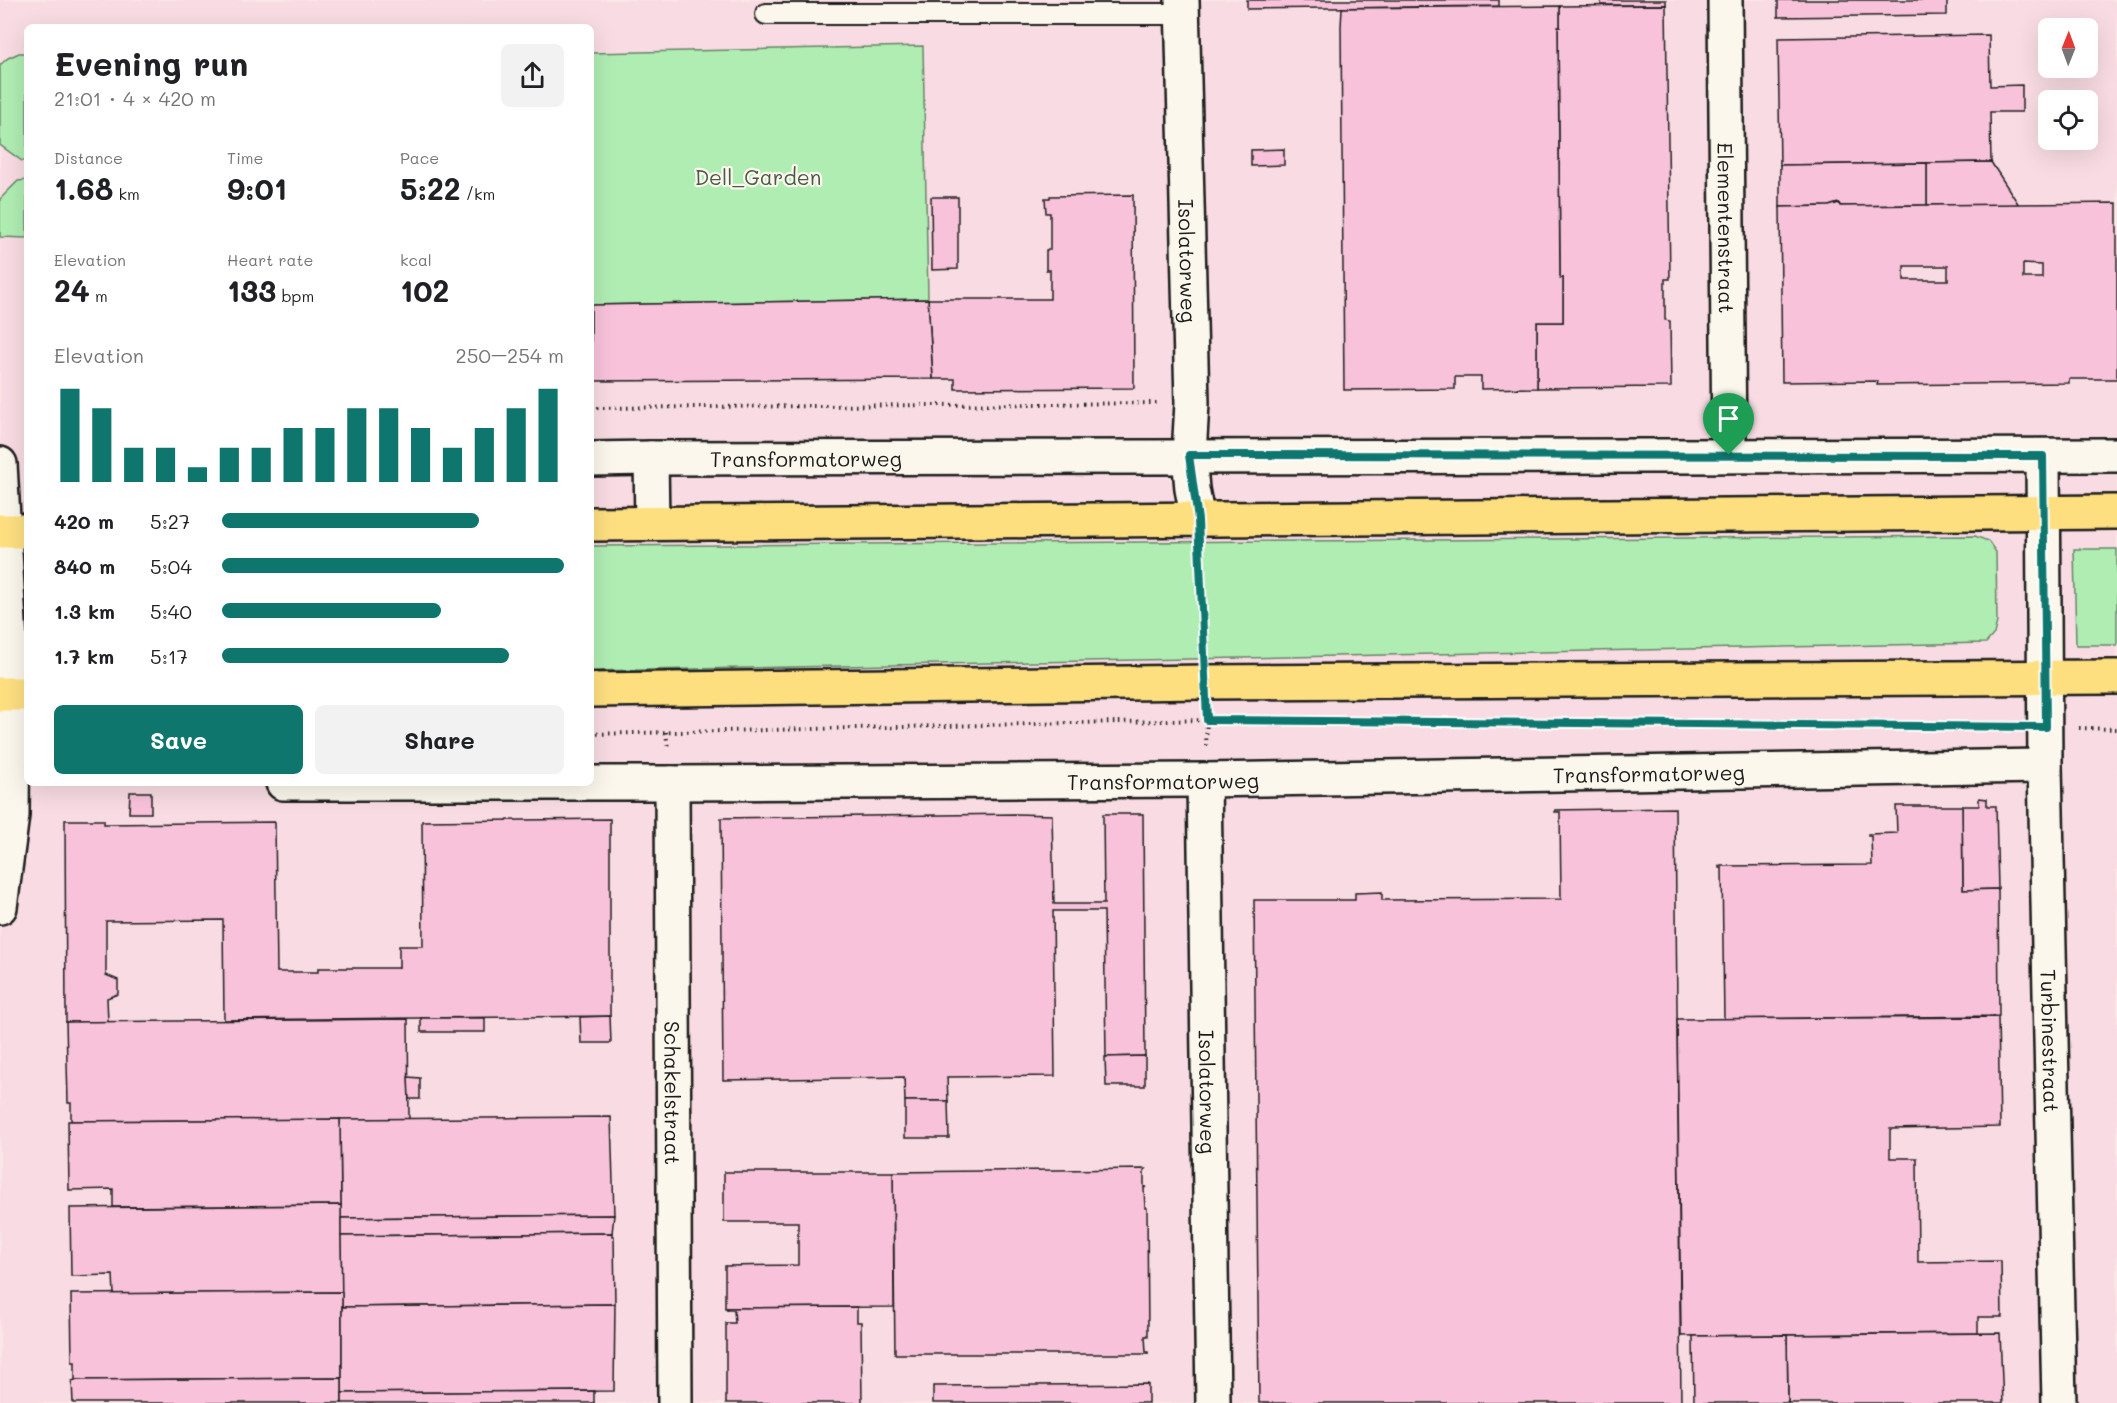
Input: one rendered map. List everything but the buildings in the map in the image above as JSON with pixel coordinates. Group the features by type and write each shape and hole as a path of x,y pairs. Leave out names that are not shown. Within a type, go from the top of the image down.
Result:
{"main road":[{"path":"594,524 2117,512"},
{"path":"594,690 1206,682 2117,677"}],"street":[{"name":"Elementenstraat","path":"1725,0 1729,455"},
{"name":"Isolatorweg","path":"1182,7 1192,403 1189,455 1198,520"},
{"name":"Transformatorweg","path":"594,459 1189,455 2117,455"},
{"path":"2043,456 2045,678"},
{"path":"651,458 652,524"},
{"path":"0,464 11,531 13,694 12,815 0,907"},
{"name":"Turbinestraat","path":"2045,678 2059,1403"},
{"name":"Transformatorweg","path":"594,783 1204,780 2045,766"},
{"name":"Isolatorweg","path":"1204,780 1213,1403"},
{"name":"Schakelstraat","path":"672,783 675,1403"}],"lane":[{"path":"889,0 913,14"},
{"path":"766,14 913,14 1182,7"}],"path":[{"path":"594,408 1192,403"},
{"path":"1198,520 1207,720"},
{"path":"594,734 1207,720 2046,727"}],"shaded area":[{"path":"0,0 2117,0 2117,1403 0,1403"}],"green space":[{"name":"Dell_Garden","path":"923,46 928,299 594,305 594,53"},
{"path":"24,53 24,161 0,145 0,65 8,58"},
{"path":"24,180 24,238 0,237 0,199 18,181"},
{"path":"1975,536 1988,541 1996,552 1997,622 1994,634 1986,643 594,671 594,546"},
{"path":"2074,549 2117,549 2117,645 2076,645"}],"route":[{"path":"1189,455 1729,455 2043,456 2046,727 1207,720 1198,520 1189,455"}]}
